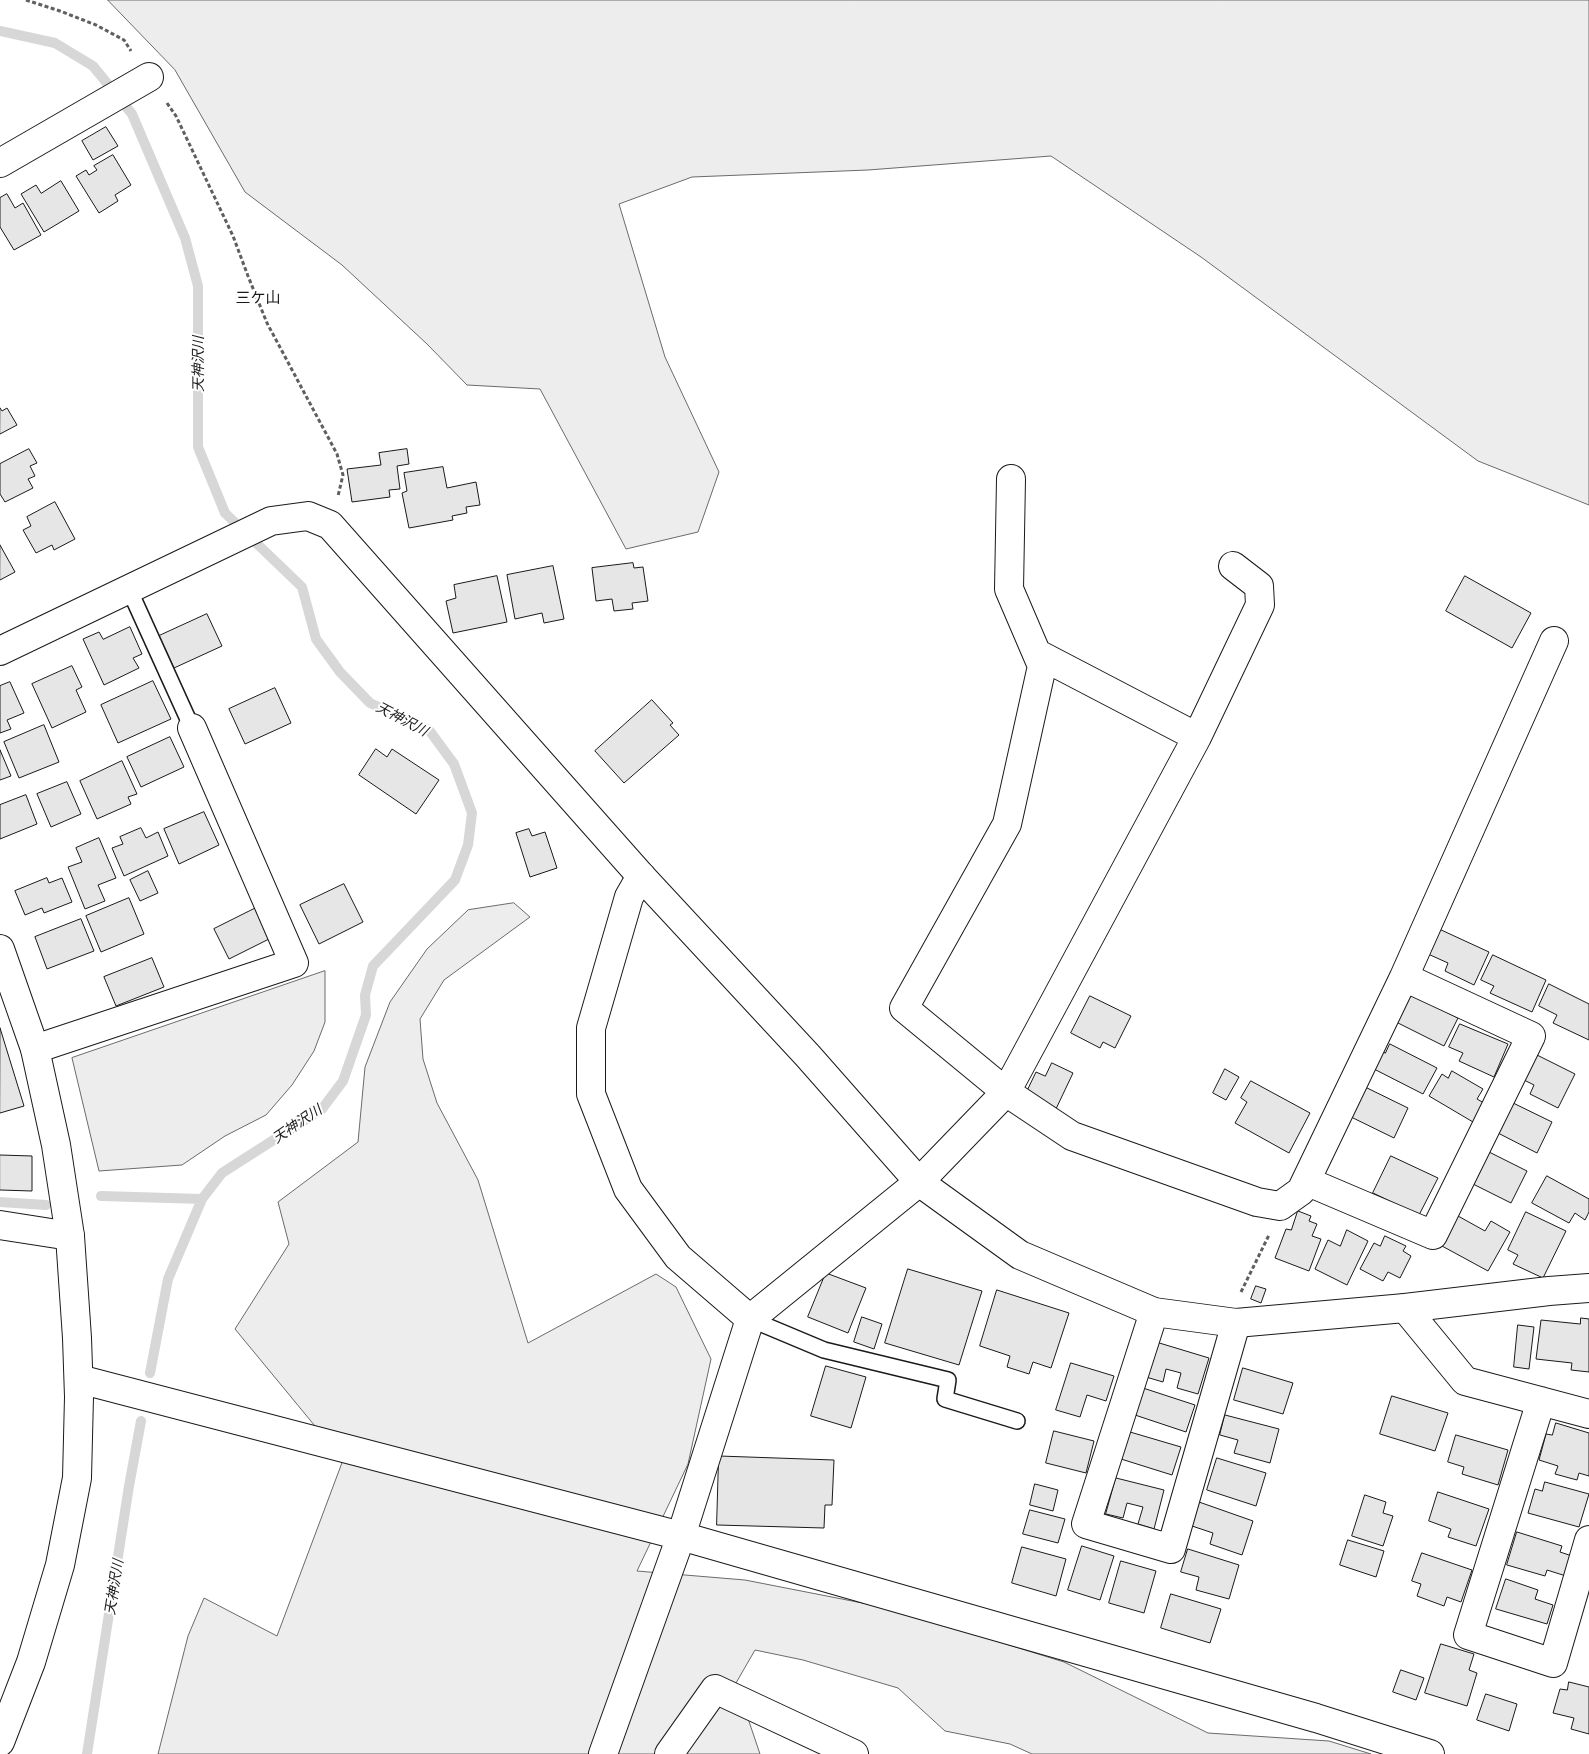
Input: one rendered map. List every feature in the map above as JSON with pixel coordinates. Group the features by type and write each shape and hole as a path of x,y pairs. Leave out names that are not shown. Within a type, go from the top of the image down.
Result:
{"street":[{"path":"0,163 149,77"},
{"path":"1011,479 1010,589 1042,666 1007,824 904,1008 1006,1092 1072,1136 1256,1202 1280,1206 1301,1191 1404,977 1554,641"},
{"path":"0,651 271,522 308,516 330,525 641,876 808,1056 918,1182 1020,1255 1154,1312 1236,1323 1406,1308 1589,1288"},
{"path":"603,1754 682,1536 750,1319 918,1182 1006,1092 1197,737 1260,605 1259,586 1233,566"},
{"path":"1038,654 1197,737"},
{"path":"35,1049 294,963 192,728"},
{"path":"641,876 629,897 592,1028 591,1094 628,1189 678,1257 750,1319"},
{"path":"0,949 35,1049 56,1145 70,1236 79,1379 77,1478 60,1564 31,1662 0,1742"},
{"path":"1306,1181 1433,1235 1531,1036 1404,977"},
{"path":"0,1225 70,1236"},
{"path":"1406,1308 1465,1381 1589,1414"},
{"path":"1154,1312 1086,1524 1172,1549 1236,1323"},
{"path":"79,1379 682,1536 1316,1718 1430,1754"},
{"path":"1541,1402 1468,1635 1553,1663 1589,1540"},
{"path":"669,1754 715,1689 854,1754"}],"lane":[{"path":"129,589 192,728"},
{"path":"750,1319 824,1350 948,1380 945,1399 1017,1421"}],"path":[{"path":"26,0 96,25 124,40 180,124 233,236 267,323 337,454 343,475 330,525"},
{"path":"1236,1323 1234,1306 1277,1220 1280,1206"}],"shaded area":[{"path":"108,0 1589,0 1589,505 1478,461 1201,257 1051,156 868,170 692,177 619,204 665,357 719,472 698,532 626,549 540,389 467,385 427,344 342,265 245,192 175,70"},
{"path":"514,903 530,917 444,980 420,1019 423,1059 437,1103 478,1180 528,1343 656,1274 676,1287 711,1359 688,1464 637,1571 745,1580 893,1609 1064,1662 1208,1733 1329,1741 1371,1754 1032,1754 1010,1744 945,1731 898,1688 803,1660 755,1650 736,1683 760,1754 158,1754 188,1636 204,1598 277,1636 343,1460 235,1329 289,1244 278,1202 358,1142 365,1067 390,1002 427,949 468,910"},
{"path":"325,971 325,1022 314,1051 292,1085 266,1115 225,1136 182,1165 99,1171 72,1058"}],"building":[{"path":"106,127 118,146 93,160 82,141"},
{"path":"113,155 131,185 115,195 118,201 99,213 76,176 86,170 89,175 97,170 94,166"},
{"path":"61,181 79,211 44,232 21,194 36,185 41,193"},
{"path":"7,194 15,208 23,203 41,235 14,250 0,227 0,198"},
{"path":"0,408 2,411 7,408 17,425 0,434"},
{"path":"29,449 37,463 30,466 35,476 28,479 33,488 5,502 0,494 0,464"},
{"path":"407,449 409,464 397,466 400,489 389,490 390,497 352,502 347,469 381,465 379,453"},
{"path":"443,467 447,488 476,482 480,505 466,507 467,513 452,516 453,520 409,528 402,493 407,491 404,473"},
{"path":"55,502 75,539 54,550 52,545 36,553 23,530 31,526 27,517"},
{"path":"0,545 15,572 0,580"},
{"path":"633,563 634,568 643,567 648,601 632,603 633,609 614,611 612,599 596,601 592,568"},
{"path":"553,566 564,619 544,623 542,613 515,619 507,575"},
{"path":"497,576 507,622 453,633 446,601 456,598 454,585"},
{"path":"1465,576 1531,613 1512,648 1446,611"},
{"path":"207,614 222,646 174,668 159,636"},
{"path":"130,627 142,654 133,658 139,668 104,685 83,639 99,632 103,639"},
{"path":"72,666 82,687 76,690 86,712 52,728 32,684"},
{"path":"153,681 171,719 118,743 101,705"},
{"path":"10,682 24,713 7,720 11,729 0,733 0,686"},
{"path":"275,688 291,723 245,744 229,709"},
{"path":"652,700 673,723 670,725 679,735 624,783 595,751"},
{"path":"44,725 59,762 19,778 4,742"},
{"path":"170,737 184,767 141,787 127,757"},
{"path":"376,749 387,757 392,749 439,780 416,814 359,775"},
{"path":"0,750 11,776 0,780"},
{"path":"122,761 137,794 128,797 131,804 97,819 80,781"},
{"path":"67,782 81,814 51,827 37,794"},
{"path":"26,795 37,824 0,839 0,805"},
{"path":"204,812 219,845 179,864 164,829"},
{"path":"141,828 146,838 158,832 168,856 124,876 112,848 123,844 120,837"},
{"path":"529,829 532,836 545,832 557,868 530,877 516,833"},
{"path":"99,838 116,878 98,885 105,901 85,909 68,867 82,862 76,848"},
{"path":"148,871 158,893 140,901 130,880"},
{"path":"47,878 49,883 62,878 72,902 44,913 42,908 25,915 15,891"},
{"path":"344,884 363,922 319,944 300,905"},
{"path":"129,898 144,934 101,952 86,916"},
{"path":"256,908 271,938 229,959 214,929"},
{"path":"81,919 94,951 47,969 35,937"},
{"path":"1439,929 1489,952 1474,985 1445,971 1448,963 1428,954"},
{"path":"1493,955 1546,980 1532,1012 1490,993 1494,986 1481,980"},
{"path":"152,958 164,987 116,1006 104,977"},
{"path":"1549,984 1589,1004 1589,1040 1553,1023 1557,1015 1539,1006"},
{"path":"1410,994 1458,1018 1444,1046 1396,1022"},
{"path":"1090,996 1131,1016 1115,1048 1103,1042 1100,1048 1071,1033"},
{"path":"1460,1024 1508,1044 1494,1077 1459,1061 1463,1053 1449,1047"},
{"path":"0,1028 24,1106 0,1113"},
{"path":"1390,1044 1437,1068 1423,1094 1372,1068 1380,1050 1385,1053"},
{"path":"1537,1055 1575,1074 1558,1108 1530,1094 1534,1085 1524,1080"},
{"path":"1052,1063 1073,1073 1055,1111 1024,1097 1036,1072 1045,1076"},
{"path":"1225,1069 1239,1077 1226,1100 1213,1093"},
{"path":"1452,1071 1483,1089 1477,1099 1484,1103 1473,1122 1429,1096 1442,1074 1448,1078"},
{"path":"1251,1081 1310,1113 1289,1153 1235,1123 1247,1102 1241,1098"},
{"path":"1363,1086 1408,1108 1394,1138 1349,1116"},
{"path":"1511,1102 1552,1122 1537,1153 1496,1132"},
{"path":"1489,1152 1527,1171 1511,1203 1473,1184"},
{"path":"0,1155 32,1156 32,1191 0,1190"},
{"path":"1391,1156 1438,1178 1419,1215 1373,1193"},
{"path":"1547,1176 1589,1199 1589,1212 1585,1220 1575,1213 1569,1223 1532,1203"},
{"path":"1298,1211 1311,1216 1309,1221 1317,1224 1312,1236 1321,1239 1309,1271 1275,1258 1286,1229 1291,1230"},
{"path":"1526,1212 1566,1231 1543,1278 1513,1264 1518,1255 1508,1250"},
{"path":"1458,1216 1485,1231 1491,1221 1510,1232 1488,1271 1442,1246"},
{"path":"1347,1230 1368,1241 1347,1285 1315,1269 1328,1240 1340,1246"},
{"path":"1385,1236 1406,1246 1403,1251 1411,1256 1400,1278 1388,1272 1383,1281 1360,1269 1374,1243 1380,1246"},
{"path":"908,1269 982,1291 959,1365 885,1343"},
{"path":"826,1273 866,1288 848,1333 808,1317"},
{"path":"1256,1286 1266,1289 1261,1303 1251,1299"},
{"path":"997,1290 1069,1313 1051,1368 1033,1362 1029,1374 1007,1367 1010,1356 980,1346"},
{"path":"862,1317 882,1324 874,1349 854,1342"},
{"path":"1581,1318 1589,1319 1589,1372 1571,1370 1572,1363 1536,1359 1541,1320 1580,1324"},
{"path":"1518,1325 1534,1327 1529,1369 1514,1367"},
{"path":"1156,1342 1209,1358 1198,1394 1177,1388 1181,1373 1166,1369 1163,1382 1146,1377"},
{"path":"1071,1363 1114,1376 1106,1401 1087,1395 1080,1417 1056,1410"},
{"path":"826,1366 866,1377 851,1428 811,1416"},
{"path":"1243,1368 1293,1383 1283,1414 1234,1400"},
{"path":"1143,1388 1195,1405 1186,1432 1135,1415"},
{"path":"1392,1396 1448,1413 1435,1451 1380,1434"},
{"path":"1225,1415 1279,1429 1270,1463 1234,1453 1238,1440 1220,1435"},
{"path":"1556,1423 1589,1433 1589,1476 1579,1473 1577,1480 1555,1474 1558,1466 1539,1460 1546,1434 1552,1435"},
{"path":"1054,1431 1094,1441 1086,1473 1046,1463"},
{"path":"1130,1432 1181,1447 1172,1475 1121,1459"},
{"path":"1456,1435 1508,1450 1498,1485 1462,1474 1464,1467 1448,1462"},
{"path":"719,1456 834,1460 832,1505 825,1505 824,1528 717,1525"},
{"path":"1217,1458 1266,1473 1256,1506 1207,1490"},
{"path":"1116,1478 1164,1490 1154,1529 1138,1524 1143,1507 1127,1503 1123,1518 1106,1514"},
{"path":"1545,1482 1589,1494 1579,1527 1528,1513 1535,1489 1542,1491"},
{"path":"1035,1484 1058,1490 1053,1511 1030,1505"},
{"path":"1438,1492 1489,1509 1476,1546 1448,1537 1451,1529 1429,1521"},
{"path":"1365,1495 1386,1502 1383,1513 1393,1516 1383,1546 1352,1536"},
{"path":"1199,1502 1253,1521 1242,1555 1210,1544 1213,1533 1192,1526"},
{"path":"1030,1510 1065,1519 1058,1543 1023,1534"},
{"path":"1517,1532 1562,1546 1560,1552 1572,1556 1566,1576 1547,1570 1545,1576 1507,1565"},
{"path":"1348,1540 1384,1551 1376,1577 1340,1565"},
{"path":"1082,1546 1114,1556 1100,1600 1068,1590"},
{"path":"1022,1547 1066,1559 1056,1596 1012,1583"},
{"path":"1188,1549 1239,1565 1229,1599 1196,1590 1199,1577 1181,1572"},
{"path":"1422,1553 1472,1570 1461,1602 1447,1597 1444,1606 1417,1596 1421,1584 1412,1581"},
{"path":"1121,1561 1156,1571 1144,1613 1109,1603"},
{"path":"1506,1579 1538,1590 1535,1599 1553,1605 1547,1624 1496,1609"},
{"path":"1171,1594 1221,1609 1210,1643 1161,1628"},
{"path":"1441,1644 1474,1654 1469,1670 1477,1673 1467,1706 1425,1693"},
{"path":"1401,1670 1424,1678 1416,1700 1393,1692"},
{"path":"1569,1682 1589,1687 1589,1734 1571,1729 1574,1718 1553,1713 1560,1689 1567,1690"},
{"path":"1486,1694 1517,1704 1509,1731 1477,1720"}],"waterway":[{"name":"天神沢川","path":"0,31 55,43 93,66 132,114 185,238 198,286 198,447 225,513 302,587 316,639 340,672 370,703 429,730 454,764 472,813 468,845 455,880 373,966 365,995 366,1015 343,1081 322,1109 222,1173 202,1199 168,1279 150,1373"},
{"path":"101,1196 202,1199"},
{"path":"0,1202 46,1205"},
{"name":"天神沢川","path":"87,1754 141,1421"}],"district":[{"name":"三ケ山","path":"258,298"}]}
